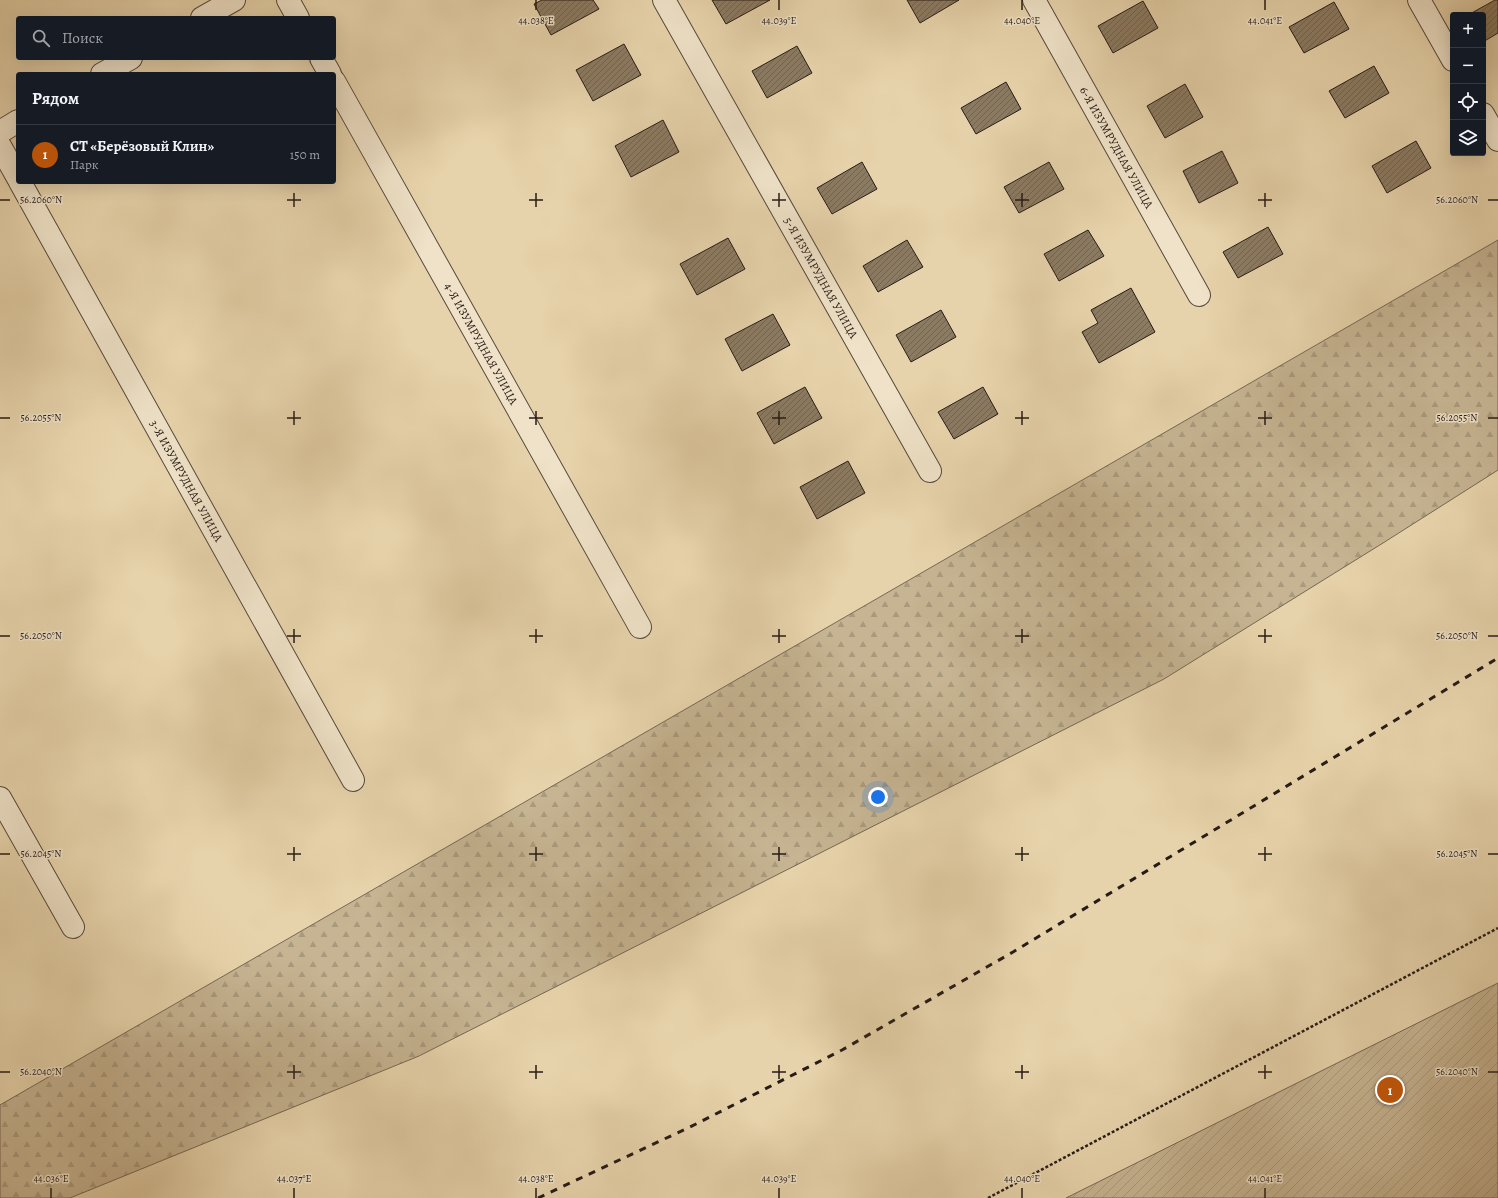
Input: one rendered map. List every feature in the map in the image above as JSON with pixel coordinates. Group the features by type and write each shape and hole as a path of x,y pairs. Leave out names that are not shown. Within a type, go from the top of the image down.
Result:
{"street":[{"path":"206,16 234,0"},
{"path":"288,0 297,16"},
{"name":"5-Я ИЗУМРУДНАЯ УЛИЦА","path":"664,0 930,472"},
{"name":"6-Я ИЗУМРУДНАЯ УЛИЦА","path":"1034,0 1199,295"},
{"path":"1419,0 1450,55"},
{"path":"106,72 127,60"},
{"path":"322,60 329,72"},
{"name":"4-Я ИЗУМРУДНАЯ УЛИЦА","path":"336,85 640,627"},
{"path":"1486,119 1498,140"},
{"path":"0,132 16,123"},
{"path":"0,146 16,174"},
{"name":"3-Я ИЗУМРУДНАЯ УЛИЦА","path":"21,184 353,780"},
{"path":"0,798 73,926"}],"path":[{"path":"988,1198 1498,928"}],"green space":[{"path":"1498,240 1498,470 1164,679 419,1056 70,1198 0,1198 0,1105"},
{"path":"1498,983 1498,1198 1066,1198"}],"building":[{"path":"542,0 593,0 599,9 551,35 534,4"},
{"path":"712,0 770,0 726,24"},
{"path":"907,0 959,0 920,23"},
{"path":"1495,0 1498,0 1498,33 1486,40 1486,12 1473,12"},
{"path":"1143,1 1158,28 1113,53 1098,26"},
{"path":"1334,2 1349,29 1304,53 1289,27"},
{"path":"624,44 641,75 593,101 576,70"},
{"path":"797,46 812,73 767,98 752,71"},
{"path":"1374,66 1389,93 1345,118 1329,91"},
{"path":"1006,82 1021,109 976,134 961,108"},
{"path":"1185,84 1203,117 1165,138 1147,106"},
{"path":"663,120 679,152 631,177 615,146"},
{"path":"1416,141 1431,168 1387,193 1372,166"},
{"path":"1222,151 1238,183 1199,203 1183,171"},
{"path":"862,162 877,189 832,214 817,188"},
{"path":"1049,162 1064,189 1019,213 1004,187"},
{"path":"1268,227 1283,254 1238,278 1223,252"},
{"path":"1088,230 1104,256 1059,281 1044,254"},
{"path":"728,238 745,269 697,295 680,264"},
{"path":"907,240 923,267 878,292 863,266"},
{"path":"1131,288 1155,332 1099,363 1082,332 1098,323 1091,310"},
{"path":"941,310 956,337 911,362 896,335"},
{"path":"773,314 790,345 742,371 725,339"},
{"path":"805,387 822,418 774,444 757,413"},
{"path":"983,387 998,414 954,439 938,412"},
{"path":"848,461 865,493 817,519 800,487"}],"railway":[{"path":"538,1198 690,1127 842,1050 1013,952 1498,658"}],"place":[{"name":"СТ «Берёзовый Клин»","path":"1390,1090"}]}
